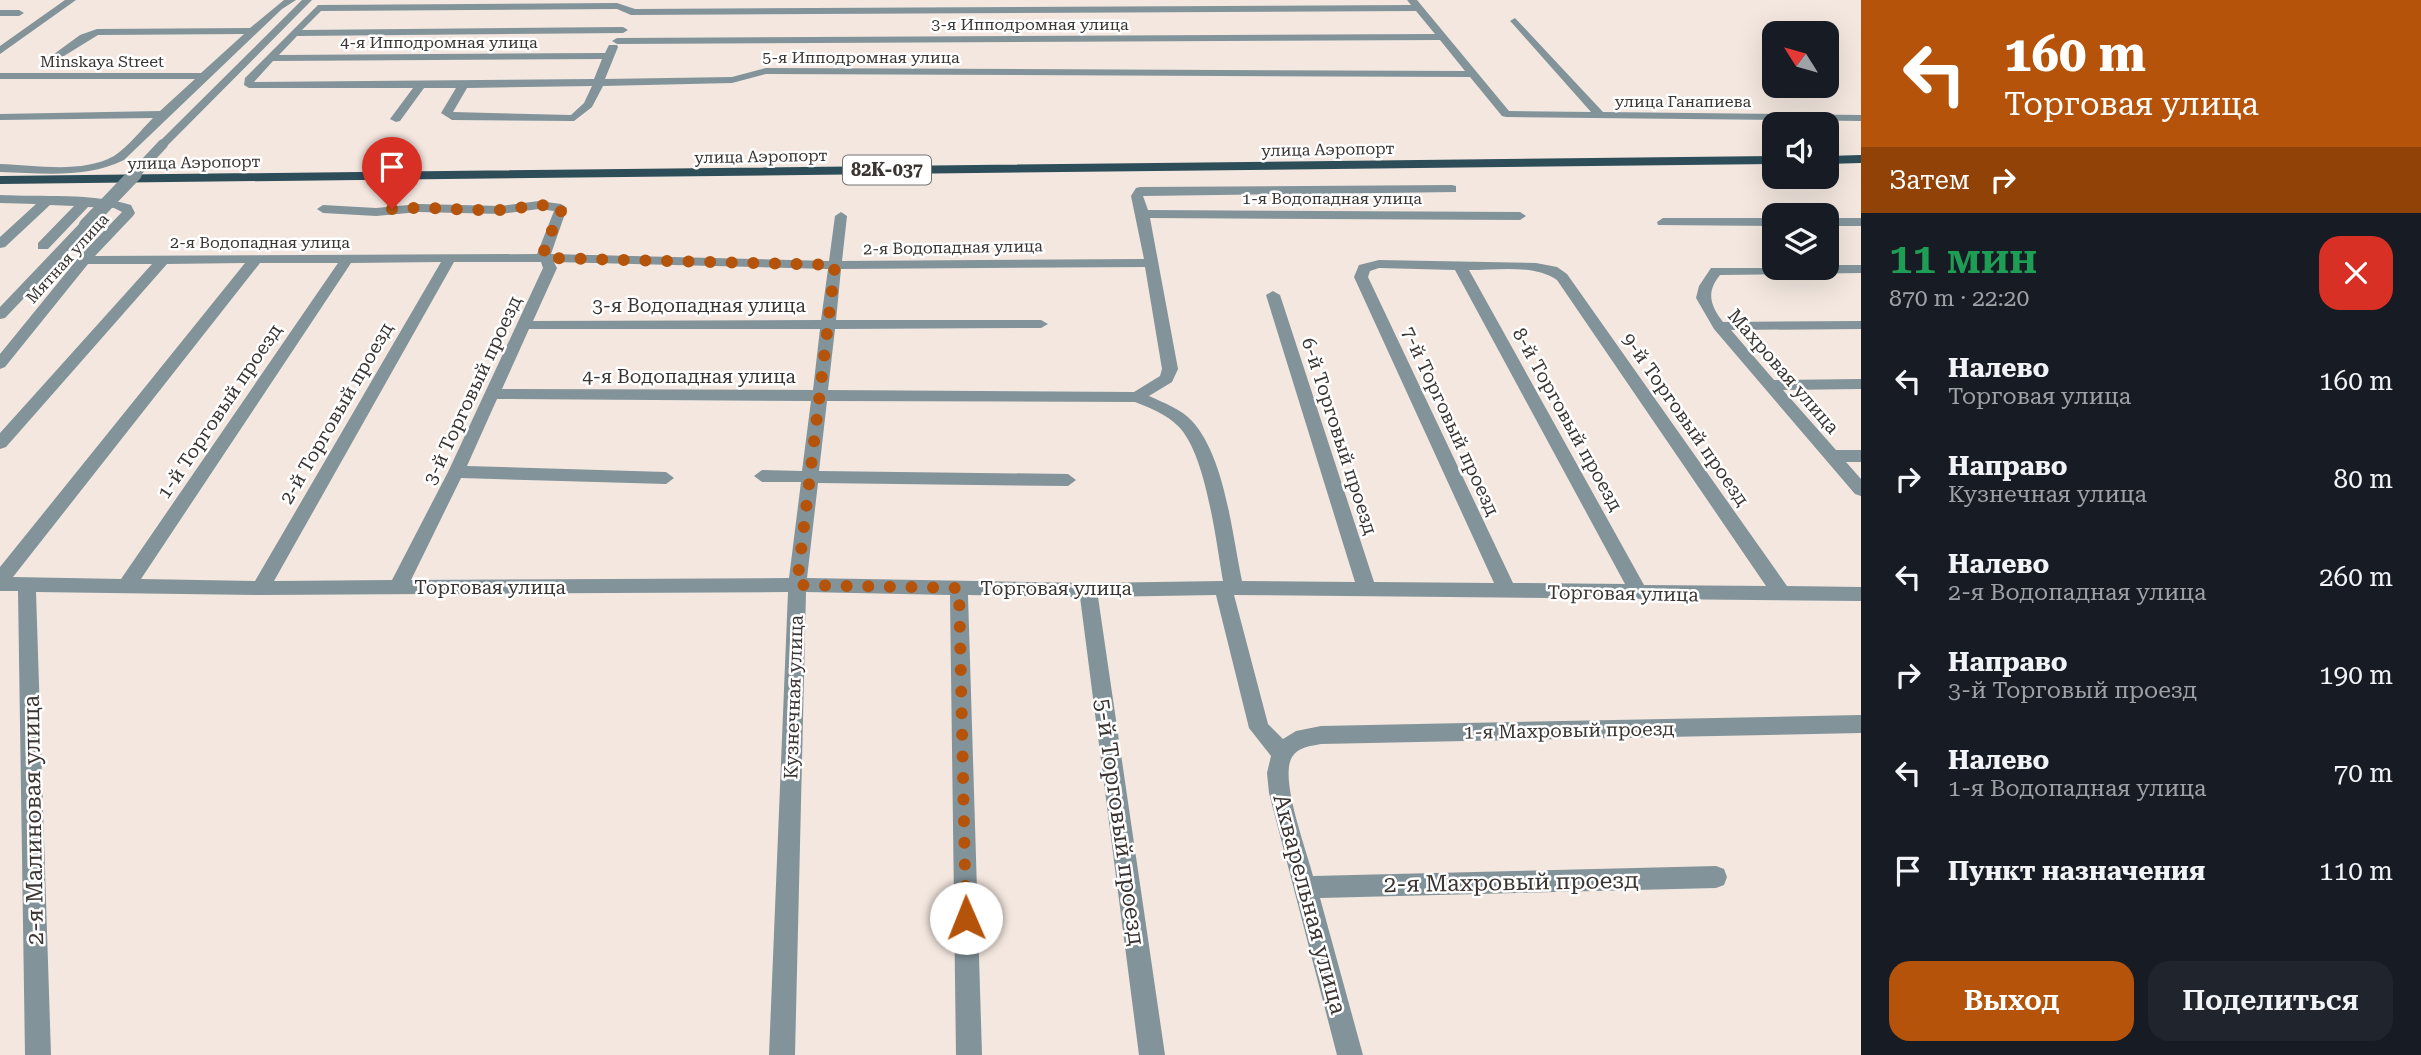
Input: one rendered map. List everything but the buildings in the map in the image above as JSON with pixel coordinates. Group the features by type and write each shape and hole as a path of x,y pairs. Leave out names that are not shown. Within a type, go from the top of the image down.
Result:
{"main road":[{"path":"1839,160 1861,159"},
{"name":"улица Аэропорт","path":"0,180 1762,160"},
{"path":"1839,166 1861,166"},
{"name":"улица Аэропорт","path":"0,186 1762,167"}],"street":[{"path":"0,5 7,0"},
{"path":"0,51 71,0"},
{"path":"0,168 88,168 120,158 203,76 291,0"},
{"path":"0,315 163,144 307,0"},
{"path":"869,26 871,0"},
{"path":"271,58 316,4 617,6 630,9 631,12 869,26 1415,4 1474,74"},
{"path":"463,85 448,108 447,113 452,117 568,120 587,109 607,56 631,12"},
{"path":"0,13 19,13"},
{"path":"1515,21 1601,116"},
{"name":"3-я Ипподромная улица","path":"617,41 869,26 1443,37"},
{"path":"293,33 469,44 623,30"},
{"path":"55,57 84,37 97,32 253,31"},
{"name":"4-я Ипподромная улица","path":"271,58 469,44 607,56"},
{"name":"5-я Ипподромная улица","path":"271,58 249,80 249,85 420,86 732,80 766,71 1474,74"},
{"name":"улица Ганапиева","path":"1474,74 1506,114 1861,118"},
{"name":"Minskaya Street","path":"0,76 203,76"},
{"path":"396,119 420,86"},
{"path":"0,117 163,114"},
{"path":"1137,397 1167,379 1170,369 1143,214 1137,196 1140,191 1452,188"},
{"name":"Мятная улица","path":"0,199 49,199 116,204 127,208 129,214 84,260 0,364"},
{"path":"0,244 49,199"},
{"path":"43,246 85,202"},
{"name":"3-й Торговый проезд","path":"323,209 376,212 419,208 500,210 526,205 561,208 544,247 550,268 526,325 398,587"},
{"name":"1-я Водопадная улица","path":"1143,214 1520,216"},
{"name":"Кузнечная улица","path":"782,1055 797,585 841,216"},
{"path":"1663,222 1762,222"},
{"path":"1839,222 1861,222"},
{"path":"0,582 256,258"},
{"name":"2-я Водопадная улица","path":"84,260 545,258 835,265 1150,264"},
{"path":"0,443 164,259"},
{"name":"1-й Торговый проезд","path":"126,586 347,259"},
{"name":"2-й Торговый проезд","path":"260,588 449,260"},
{"name":"7-й Торговый проезд","path":"1460,266 1379,264 1364,268 1362,277 1507,592"},
{"name":"9-й Торговый проезд","path":"1460,266 1536,267 1552,270 1562,278 1782,594"},
{"name":"8-й Торговый проезд","path":"1460,266 1639,593"},
{"name":"Махровая улица","path":"1861,269 1716,271 1704,285 1702,294 1707,310 1719,326 1861,490"},
{"name":"6-й Торговый проезд","path":"1273,295 1367,590"},
{"name":"3-я Водопадная улица","path":"526,325 1041,324"},
{"path":"1719,326 1861,325"},
{"path":"1770,385 1861,384"},
{"name":"4-я Водопадная улица","path":"492,394 1137,397"},
{"path":"1137,397 1172,414 1195,435 1207,465 1228,588 1259,728 1282,752"},
{"path":"1832,456 1861,456"},
{"path":"456,472 666,478"},
{"path":"762,476 810,479 1068,480"},
{"name":"Торговая улица","path":"0,582 27,585 260,588 797,585 1088,590 1228,588 1861,594"},
{"name":"2-я Малиновая улица","path":"27,585 38,1055"},
{"path":"959,588 969,1055"},
{"name":"5-й Торговый проезд","path":"1088,590 1152,1055"},
{"name":"1-я Махровый проезд","path":"1282,752 1296,740 1321,735 1861,724"},
{"name":"Акварельная улица","path":"1282,752 1278,773 1280,793 1350,1055"},
{"name":"2-я Махровый проезд","path":"1307,887 1716,877"}],"route":[{"path":"392,209 500,210 526,205 554,205 561,208 561,212 544,247 545,258 835,265 797,585 959,588 966,918"}]}
